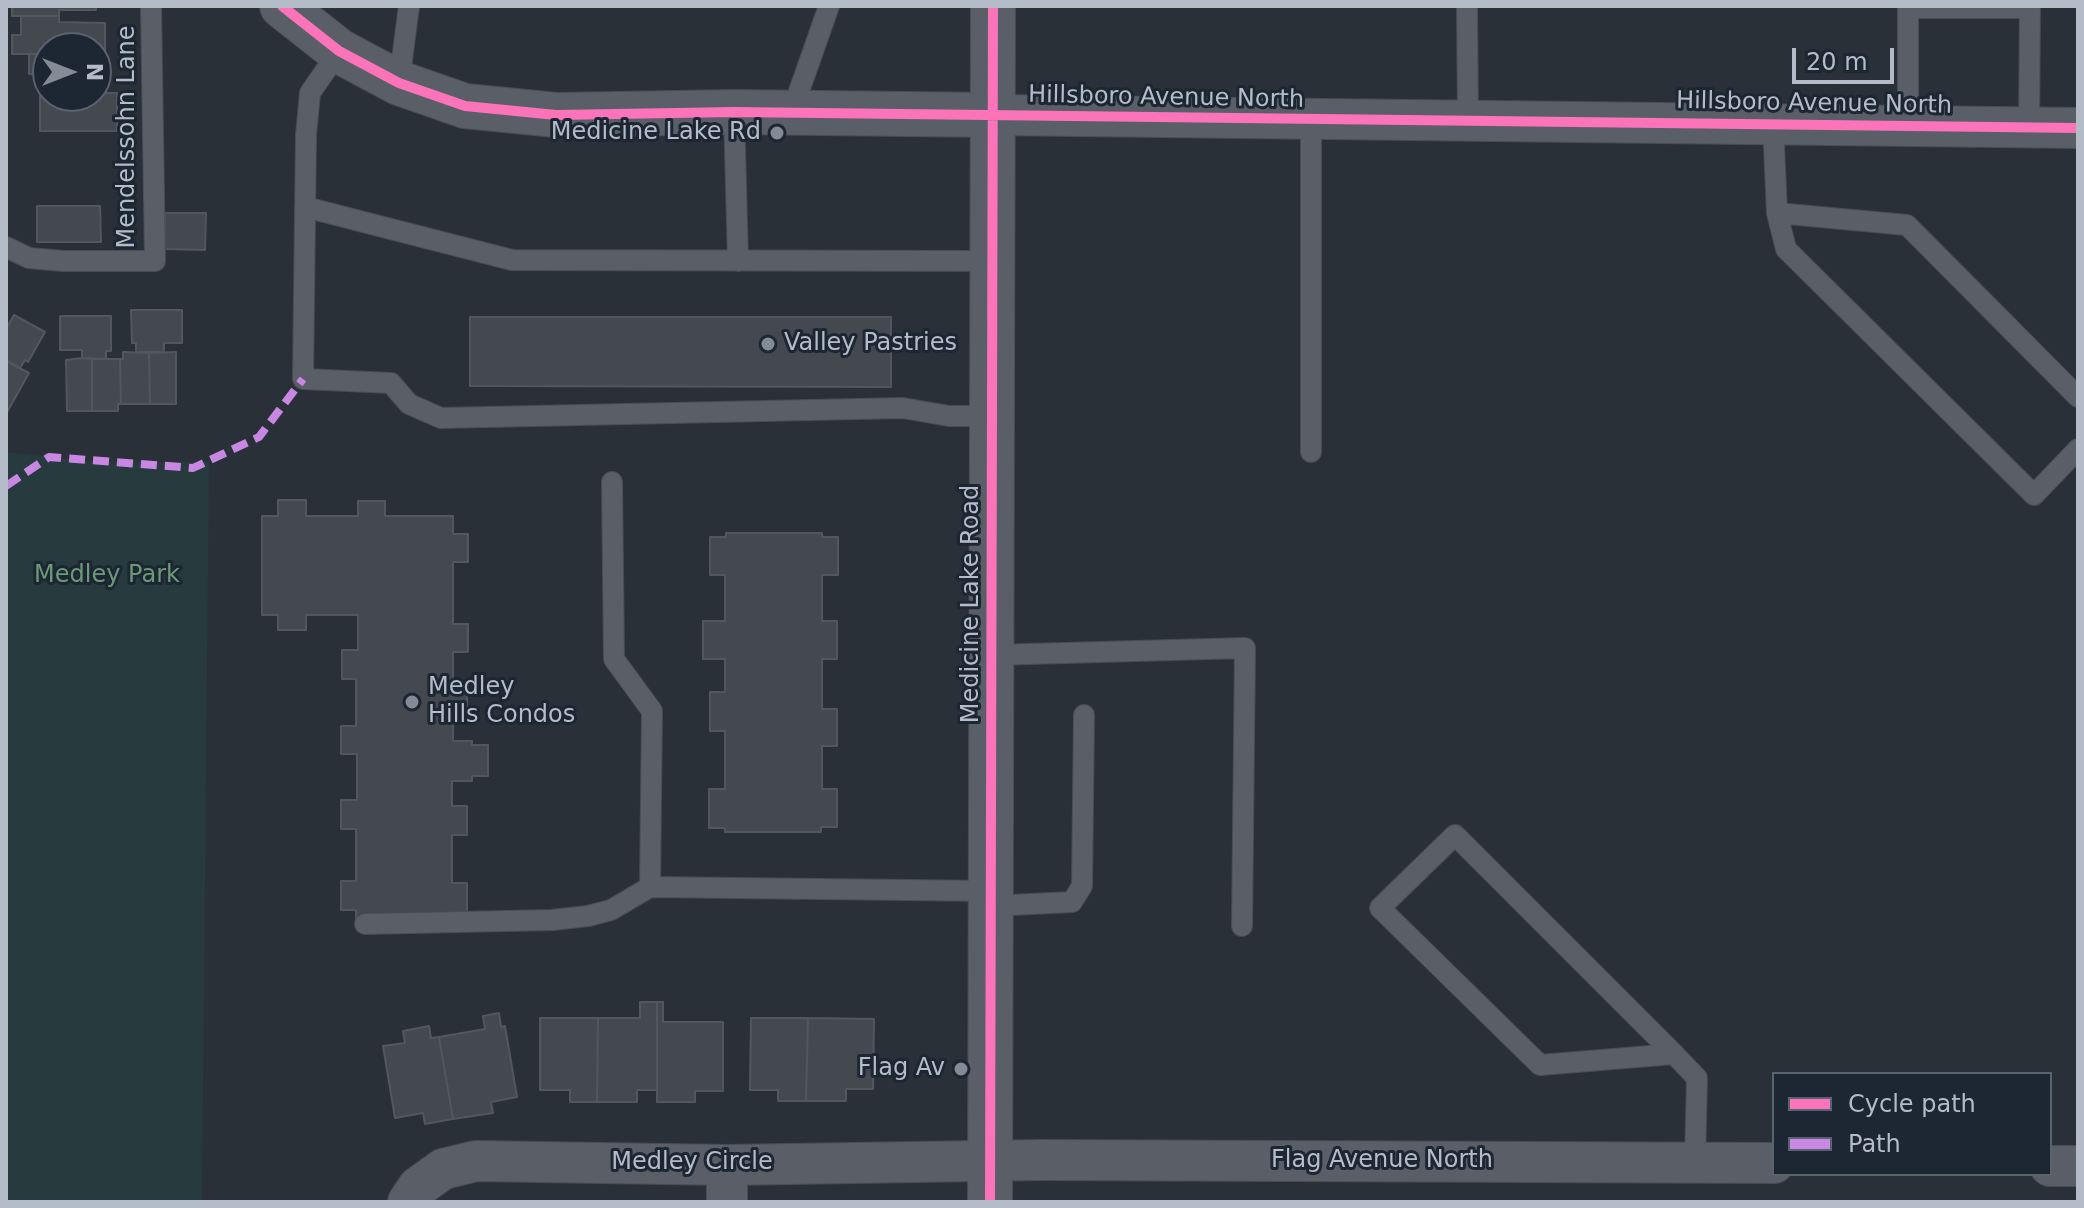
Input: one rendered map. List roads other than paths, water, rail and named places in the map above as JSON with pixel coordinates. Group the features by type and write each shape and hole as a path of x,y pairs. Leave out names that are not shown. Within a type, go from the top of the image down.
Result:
{"street":[{"name":"Hillsboro Avenue North","path":"282,6 339,51 399,83 465,106 556,115 734,112 2078,128"},
{"name":"Medicine Lake Road","path":"991,1182 993,6"},
{"name":"Medley Circle","path":"408,1202 418,1187 443,1169 476,1161 727,1183 991,1182"},
{"name":"Flag Avenue North","path":"991,1182 1772,1163"},
{"path":"2052,1166 2078,1166"}],"lane":[{"name":"Mendelssohn Lane","path":"6,247 29,258 155,261 151,6"},
{"path":"399,83 409,6"},
{"path":"791,114 829,6"},
{"path":"1467,6 1468,122"},
{"path":"1908,125 1908,7 2030,7 2029,127"},
{"path":"339,51 310,93 306,135 303,379 391,383 409,404 441,418 903,408 949,416 993,416"},
{"path":"734,112 738,261"},
{"path":"1311,120 1311,452"},
{"path":"1773,123 1777,213 1786,249 2034,495 2078,449"},
{"path":"305,207 512,260 994,261"},
{"path":"1777,213 1907,225 2078,397"},
{"path":"612,482 614,659 652,711 650,887"},
{"path":"992,655 1245,648 1242,926"},
{"path":"365,924 576,918 611,910 650,887 1072,902 1082,886 1084,715"},
{"path":"1674,1054 1540,1065 1380,908 1455,835 1674,1054 1697,1078 1695,1163"}],"place":[{"name":"Medicine Lake Rd","path":"777,133"},
{"name":"Valley Pastries","path":"768,344"},
{"name":"Medley Hills Condos","path":"412,702"},
{"name":"Flag Av","path":"961,1069"}],"park label":[{"name":"Medley Park","path":"107,576"}]}
